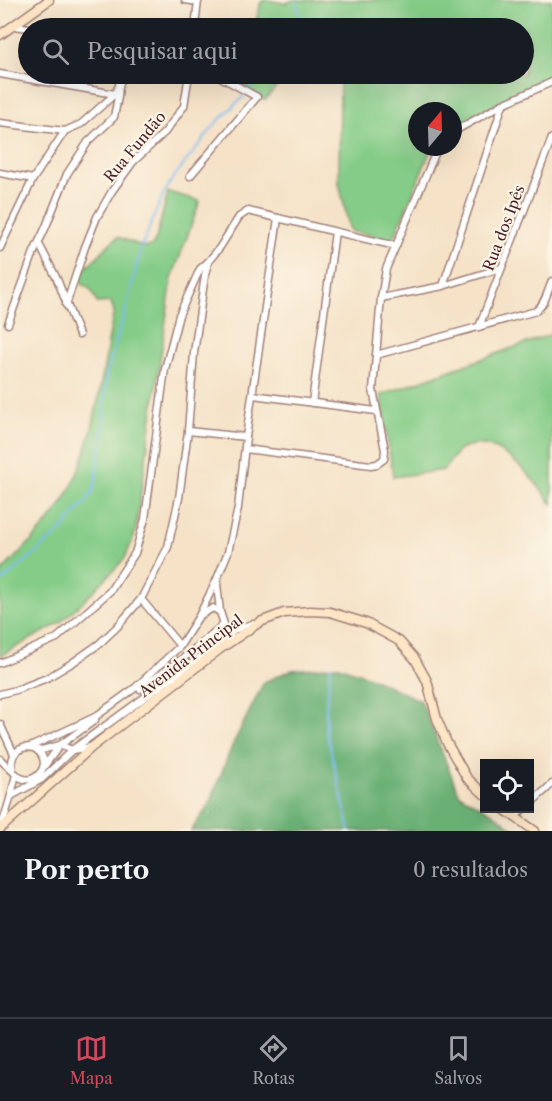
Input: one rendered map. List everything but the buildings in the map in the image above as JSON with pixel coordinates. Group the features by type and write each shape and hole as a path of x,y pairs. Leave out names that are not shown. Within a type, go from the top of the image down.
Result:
{"street":[{"path":"25,18 49,0"},
{"path":"185,0 198,1 196,18"},
{"path":"0,35 18,23"},
{"path":"14,26 18,27"},
{"path":"0,74 18,77"},
{"path":"462,127 503,104 552,82"},
{"path":"58,84 115,94"},
{"name":"Rua Fundão","path":"66,305 97,218 112,191 133,162 165,132 184,106 187,84"},
{"path":"190,176 257,97 233,84"},
{"path":"0,123 65,131 81,124 115,94 119,85"},
{"path":"9,324 34,252 67,174 88,142 114,117 119,85"},
{"path":"442,286 503,104"},
{"path":"0,248 4,233 33,179 65,131"},
{"name":"Rua dos Ipês","path":"479,327 552,138"},
{"path":"245,449 371,465 384,459 385,450 373,390 381,298 386,269 434,156"},
{"path":"0,173 33,179"},
{"path":"0,663 57,638 110,591 135,553 145,519 164,380 179,315 200,269 208,262 243,213 248,211 396,246"},
{"path":"0,829 11,796 13,756 21,748 30,747 95,717 135,688 180,646 199,616 217,579 228,552 238,508 278,218"},
{"path":"312,403 335,232"},
{"path":"39,244 57,279 79,335"},
{"path":"0,694 47,678 99,644 141,599 168,547 179,498 188,430 194,353 208,262"},
{"path":"381,298 442,286 501,268"},
{"path":"376,355 536,311 541,308 552,281"},
{"path":"253,395 376,411"},
{"path":"188,430 246,437"},
{"path":"40,777 43,768 60,745 186,656 224,624 220,612 217,579"},
{"path":"141,599 180,646"},
{"path":"199,616 213,608 220,612"},
{"name":"Avenida Principal","path":"0,829 151,698 260,622 284,613 330,612 366,623 399,641 415,659 427,681 437,719 447,743 467,778 480,790"},
{"path":"11,796 40,777 72,750 151,698 236,629 260,622"},
{"path":"186,656 192,663"},
{"path":"0,723 13,756"},
{"path":"38,751 60,745 72,750 92,747"},
{"path":"30,747 38,751 43,759 43,768"},
{"path":"0,758 13,756"},
{"path":"0,758 21,778 40,777"},
{"path":"534,800 552,784"},
{"path":"508,813 535,831"},
{"path":"514,818 519,813"}],"green space":[{"path":"266,0 286,3 293,0 552,0 552,75 462,122 462,102 408,102 408,156 428,156 393,240 350,231 339,183 340,84 534,84 534,18 257,18 261,2"},
{"path":"240,84 279,84 265,100"},
{"path":"168,192 200,201 172,278 135,534 125,558 60,623 0,656 0,573 44,527 66,497 85,454 97,407 114,312 111,302 97,303 91,290 80,282 82,273 118,237 145,247 152,246 156,239"},
{"path":"552,334 552,504 535,482 512,459 485,445 472,445 459,451 444,470 393,477 381,395"},
{"path":"339,666 372,678 421,701 459,794 480,806 480,813 492,813 517,831 191,831 209,805 232,746 264,682 291,670"}],"waterway":[{"path":"296,0 300,18"},
{"path":"249,91 254,84"},
{"path":"0,583 60,532 92,494 103,429 106,376 141,248 163,195 173,178 217,122 244,96"},
{"path":"331,665 326,731 350,831"}]}
